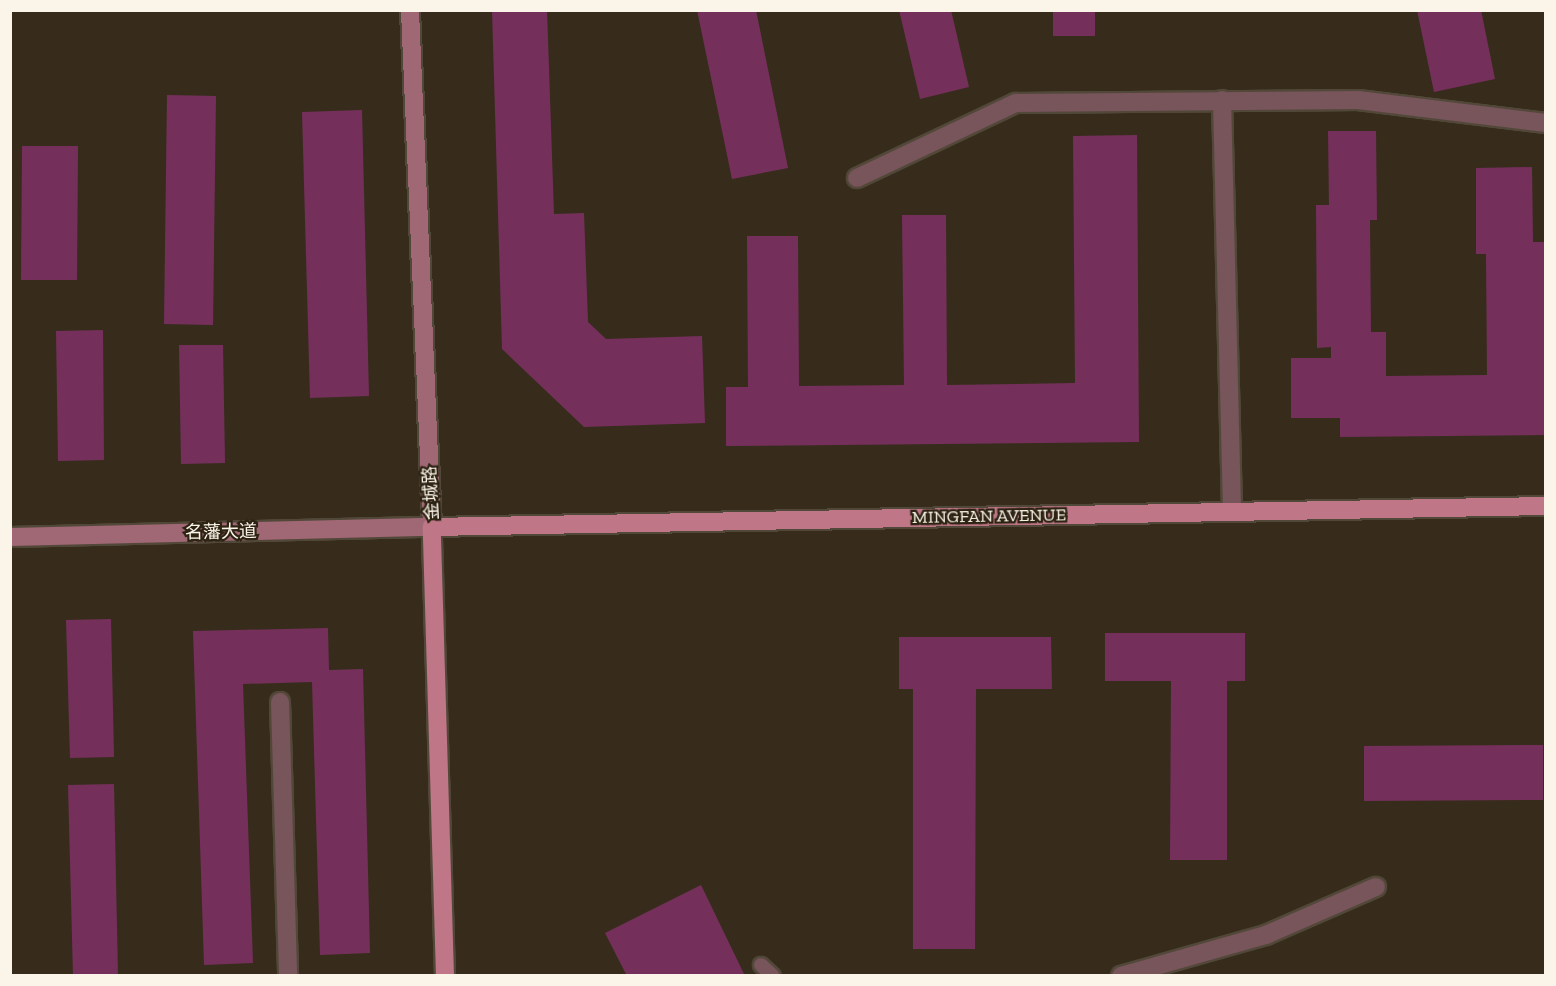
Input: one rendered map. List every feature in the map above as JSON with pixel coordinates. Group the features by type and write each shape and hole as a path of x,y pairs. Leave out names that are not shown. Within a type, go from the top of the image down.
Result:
{"main road":[{"name":"金城路","path":"410,10 432,526 445,975"},
{"name":"MINGFAN AVENUE","path":"432,526 1545,506"},
{"name":"名藩大道","path":"10,537 432,526"}],"street":[{"path":"1222,100 1232,512"},
{"path":"857,178 1016,104 1358,100 1545,123"},
{"path":"280,702 288,975"},
{"path":"1121,975 1266,934 1376,887"}],"lane":[{"path":"761,965 773,975"}],"building":[{"path":"492,10 547,10 554,214 584,213 588,322 606,339 702,336 705,423 584,427 502,349"},
{"path":"697,10 756,10 788,168 732,179"},
{"path":"899,10 951,10 969,87 920,99"},
{"path":"1053,10 1095,10 1095,36 1053,36"},
{"path":"1417,10 1481,10 1495,79 1434,92"},
{"path":"167,95 216,96 213,325 164,324"},
{"path":"362,110 369,396 310,398 302,112"},
{"path":"1328,131 1376,131 1377,220 1370,220 1371,332 1386,332 1386,376 1487,375 1486,254 1476,254 1476,168 1532,167 1533,242 1546,242 1546,435 1340,437 1340,418 1291,418 1291,358 1331,358 1331,347 1317,348 1316,205 1329,205"},
{"path":"1137,135 1139,442 726,446 726,387 748,387 747,236 798,236 799,386 904,385 902,215 946,215 947,385 1075,383 1073,136"},
{"path":"22,146 78,146 77,280 21,280"},
{"path":"103,330 104,460 58,461 56,331"},
{"path":"179,345 223,345 225,463 181,464"},
{"path":"111,619 114,757 70,758 66,620"},
{"path":"328,628 329,670 363,669 370,953 320,955 312,682 243,684 253,963 204,965 193,631"},
{"path":"1105,633 1245,633 1245,681 1227,681 1227,860 1170,860 1171,681 1105,681"},
{"path":"899,637 1051,637 1052,689 976,689 975,949 913,949 913,689 899,689"},
{"path":"1543,745 1543,800 1364,801 1364,746"},
{"path":"114,784 118,976 73,976 68,785"},
{"path":"701,885 745,976 627,976 605,933"}]}
